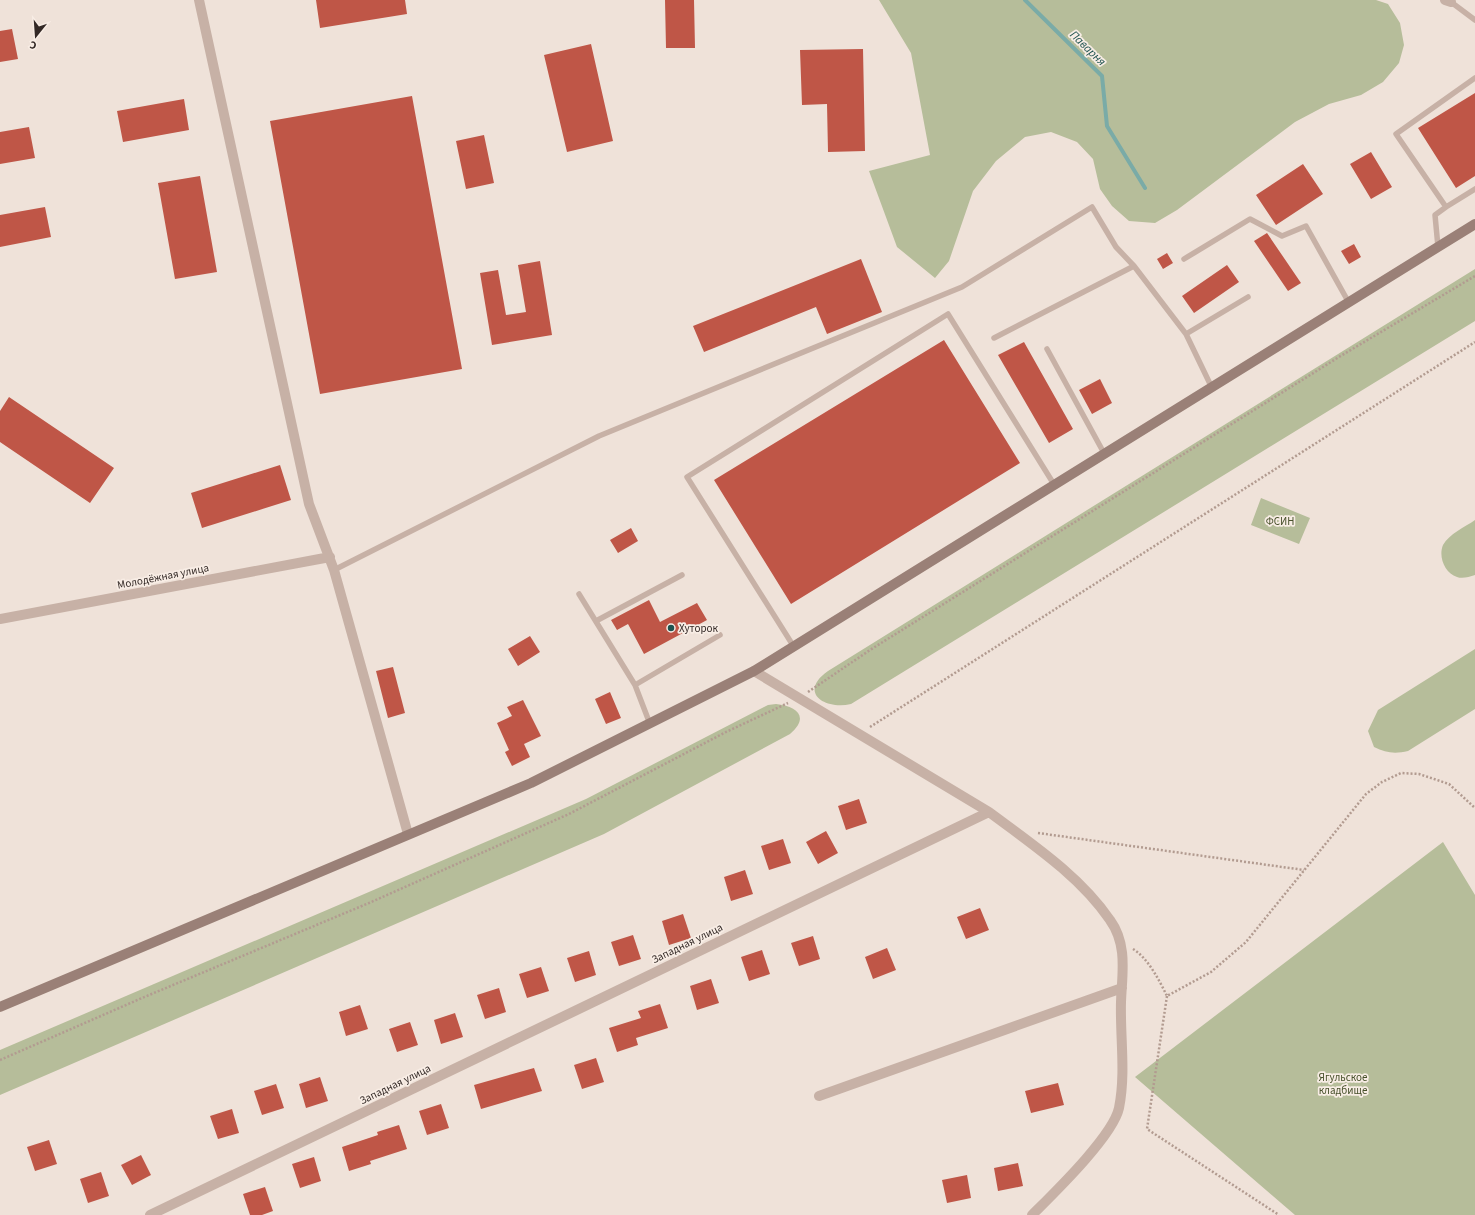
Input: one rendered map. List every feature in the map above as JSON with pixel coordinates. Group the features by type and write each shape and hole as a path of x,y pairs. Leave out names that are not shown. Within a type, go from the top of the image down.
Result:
{"street":[{"path":"199,0 309,504 334,570 408,834"},
{"path":"0,1007 531,783 754,671 1055,486 1475,224"},
{"name":"Молодёжная улица","path":"0,619 330,557"},
{"path":"754,671 989,812 1045,854 1090,895 1110,920 1122,943 1122,1082 1119,1109 1105,1135 1071,1175 1032,1215"},
{"name":"Западная улица","path":"150,1215 989,812"},
{"path":"820,1096 1122,988"}],"lane":[{"path":"1450,0 1475,20"},
{"path":"1446,207 1396,134 1475,78"},
{"path":"1438,247 1434,215 1475,189"},
{"path":"334,570 599,436 962,287 1092,207 1116,247 1134,266 1186,334 1212,388"},
{"path":"1184,259 1250,218 1282,236 1306,226 1349,303"},
{"path":"994,338 1134,266"},
{"path":"1186,334 1248,297"},
{"path":"794,647 687,477 948,314 1055,486"},
{"path":"1047,349 1105,455"},
{"path":"596,621 682,576"},
{"path":"579,594 635,685 650,724"},
{"path":"635,685 720,634"}],"path":[{"path":"0,1060 142,998 370,903 568,814 726,732 799,698 870,650 1339,357 1475,276"},
{"path":"859,734 1475,342"},
{"path":"1167,996 1211,972 1246,942 1366,794 1382,782 1401,773 1419,774 1449,784 1475,808"},
{"path":"1037,833 1305,870"},
{"path":"1122,943 1139,953 1158,979 1167,996 1147,1129 1280,1215"}],"green space":[{"path":"879,0 1376,0 1388,4 1400,23 1404,45 1399,63 1383,82 1361,95 1329,104 1295,122 1177,210 1155,223 1129,221 1112,206 1100,189 1093,159 1077,142 1051,132 1025,137 996,161 973,191 949,261 935,278 897,247 869,171 930,155 911,53"},
{"path":"1475,269 1475,321 851,704 832,704 824,702 818,698 815,692 815,686 819,679 828,671"},
{"name":"ФСИН","path":"1261,498 1310,518 1299,544 1251,525"},
{"path":"1475,520 1475,575 1459,578 1449,572 1444,564 1441,554 1443,545 1453,534"},
{"path":"1475,649 1475,709 1408,751 1391,752 1383,751 1374,747 1368,731 1378,710"},
{"path":"776,704 790,707 798,713 800,718 799,722 790,734 604,834 0,1095 0,1050 586,799 768,705"},
{"name":"Ягульское кладбище","path":"1443,842 1475,895 1475,1215 1295,1215 1135,1077"}],"building":[{"path":"316,0 405,0 407,14 320,28"},
{"path":"665,0 694,0 695,48 666,48"},
{"path":"12,29 18,59 0,62 0,31"},
{"path":"591,44 613,141 567,152 544,55"},
{"path":"863,49 865,151 828,152 827,104 802,105 800,50"},
{"path":"1475,93 1475,176 1456,188 1418,128"},
{"path":"412,96 462,369 320,394 270,121"},
{"path":"184,99 189,130 123,142 117,111"},
{"path":"29,127 35,158 0,164 0,132"},
{"path":"484,135 494,183 466,189 456,141"},
{"path":"1371,152 1392,187 1371,199 1350,164"},
{"path":"1303,164 1323,194 1276,225 1256,195"},
{"path":"200,176 217,272 175,279 158,183"},
{"path":"45,207 51,237 0,247 0,215"},
{"path":"1267,233 1301,283 1288,291 1254,241"},
{"path":"1354,244 1361,257 1349,264 1341,251"},
{"path":"1167,253 1173,263 1163,269 1157,259"},
{"path":"861,259 882,312 827,334 816,307 704,352 693,326"},
{"path":"540,261 552,335 492,345 480,273 498,270 506,315 526,312 518,265"},
{"path":"1227,265 1239,282 1194,313 1182,296"},
{"path":"944,340 1020,463 791,604 714,480"},
{"path":"1024,342 1073,429 1049,443 998,355"},
{"path":"1100,379 1112,403 1092,414 1079,390"},
{"path":"9,397 114,468 90,503 0,442 0,411"},
{"path":"280,465 291,500 202,528 191,493"},
{"path":"631,528 638,541 618,553 610,540"},
{"name":"Хуторок","path":"649,600 660,622 697,603 707,620 644,654 628,624 617,630 611,620"},
{"path":"530,636 540,652 518,666 508,649"},
{"path":"393,667 405,713 388,718 376,671"},
{"path":"610,692 621,718 606,724 595,699"},
{"path":"523,700 541,736 524,744 530,757 512,766 505,752 509,750 497,723 512,716 507,707"},
{"path":"859,799 867,823 846,830 838,806"},
{"path":"826,831 838,853 818,864 806,842"},
{"path":"783,839 791,863 769,870 761,846"},
{"path":"745,870 753,894 731,901 724,877"},
{"path":"980,908 989,930 966,939 957,917"},
{"path":"683,914 691,938 669,945 662,921"},
{"path":"633,935 641,959 619,966 611,942"},
{"path":"813,936 820,959 799,966 791,943"},
{"path":"887,948 896,970 873,979 865,957"},
{"path":"762,950 770,974 749,981 741,957"},
{"path":"589,951 596,975 575,982 567,958"},
{"path":"541,967 549,991 527,998 519,974"},
{"path":"711,979 719,1003 697,1010 690,986"},
{"path":"499,988 506,1012 485,1019 477,995"},
{"path":"660,1004 668,1028 636,1038 638,1045 617,1052 609,1028 641,1018 638,1011"},
{"path":"360,1005 368,1029 346,1036 339,1012"},
{"path":"455,1013 463,1037 441,1044 434,1020"},
{"path":"410,1022 418,1045 397,1052 389,1029"},
{"path":"596,1058 604,1082 582,1089 574,1065"},
{"path":"534,1068 542,1091 481,1109 474,1085"},
{"path":"320,1077 328,1101 306,1108 299,1084"},
{"path":"1058,1083 1064,1105 1031,1113 1025,1091"},
{"path":"276,1084 284,1108 262,1115 254,1091"},
{"path":"441,1104 449,1128 427,1135 419,1111"},
{"path":"232,1109 239,1133 218,1139 210,1116"},
{"path":"399,1125 407,1149 370,1161 371,1164 349,1171 342,1147 378,1135 377,1132"},
{"path":"49,1140 57,1164 35,1171 27,1147"},
{"path":"141,1155 151,1175 132,1185 121,1165"},
{"path":"314,1157 321,1181 300,1188 292,1164"},
{"path":"1018,1163 1023,1186 998,1191 994,1168"},
{"path":"101,1172 109,1196 88,1203 80,1179"},
{"path":"967,1175 971,1198 947,1203 942,1180"},
{"path":"265,1187 273,1211 262,1215 250,1215 243,1194"}],"waterway":[{"name":"Паварня","path":"1025,0 1102,76 1107,126 1145,188"}],"place":[{"name":"Хуторок","path":"671,628"}]}
